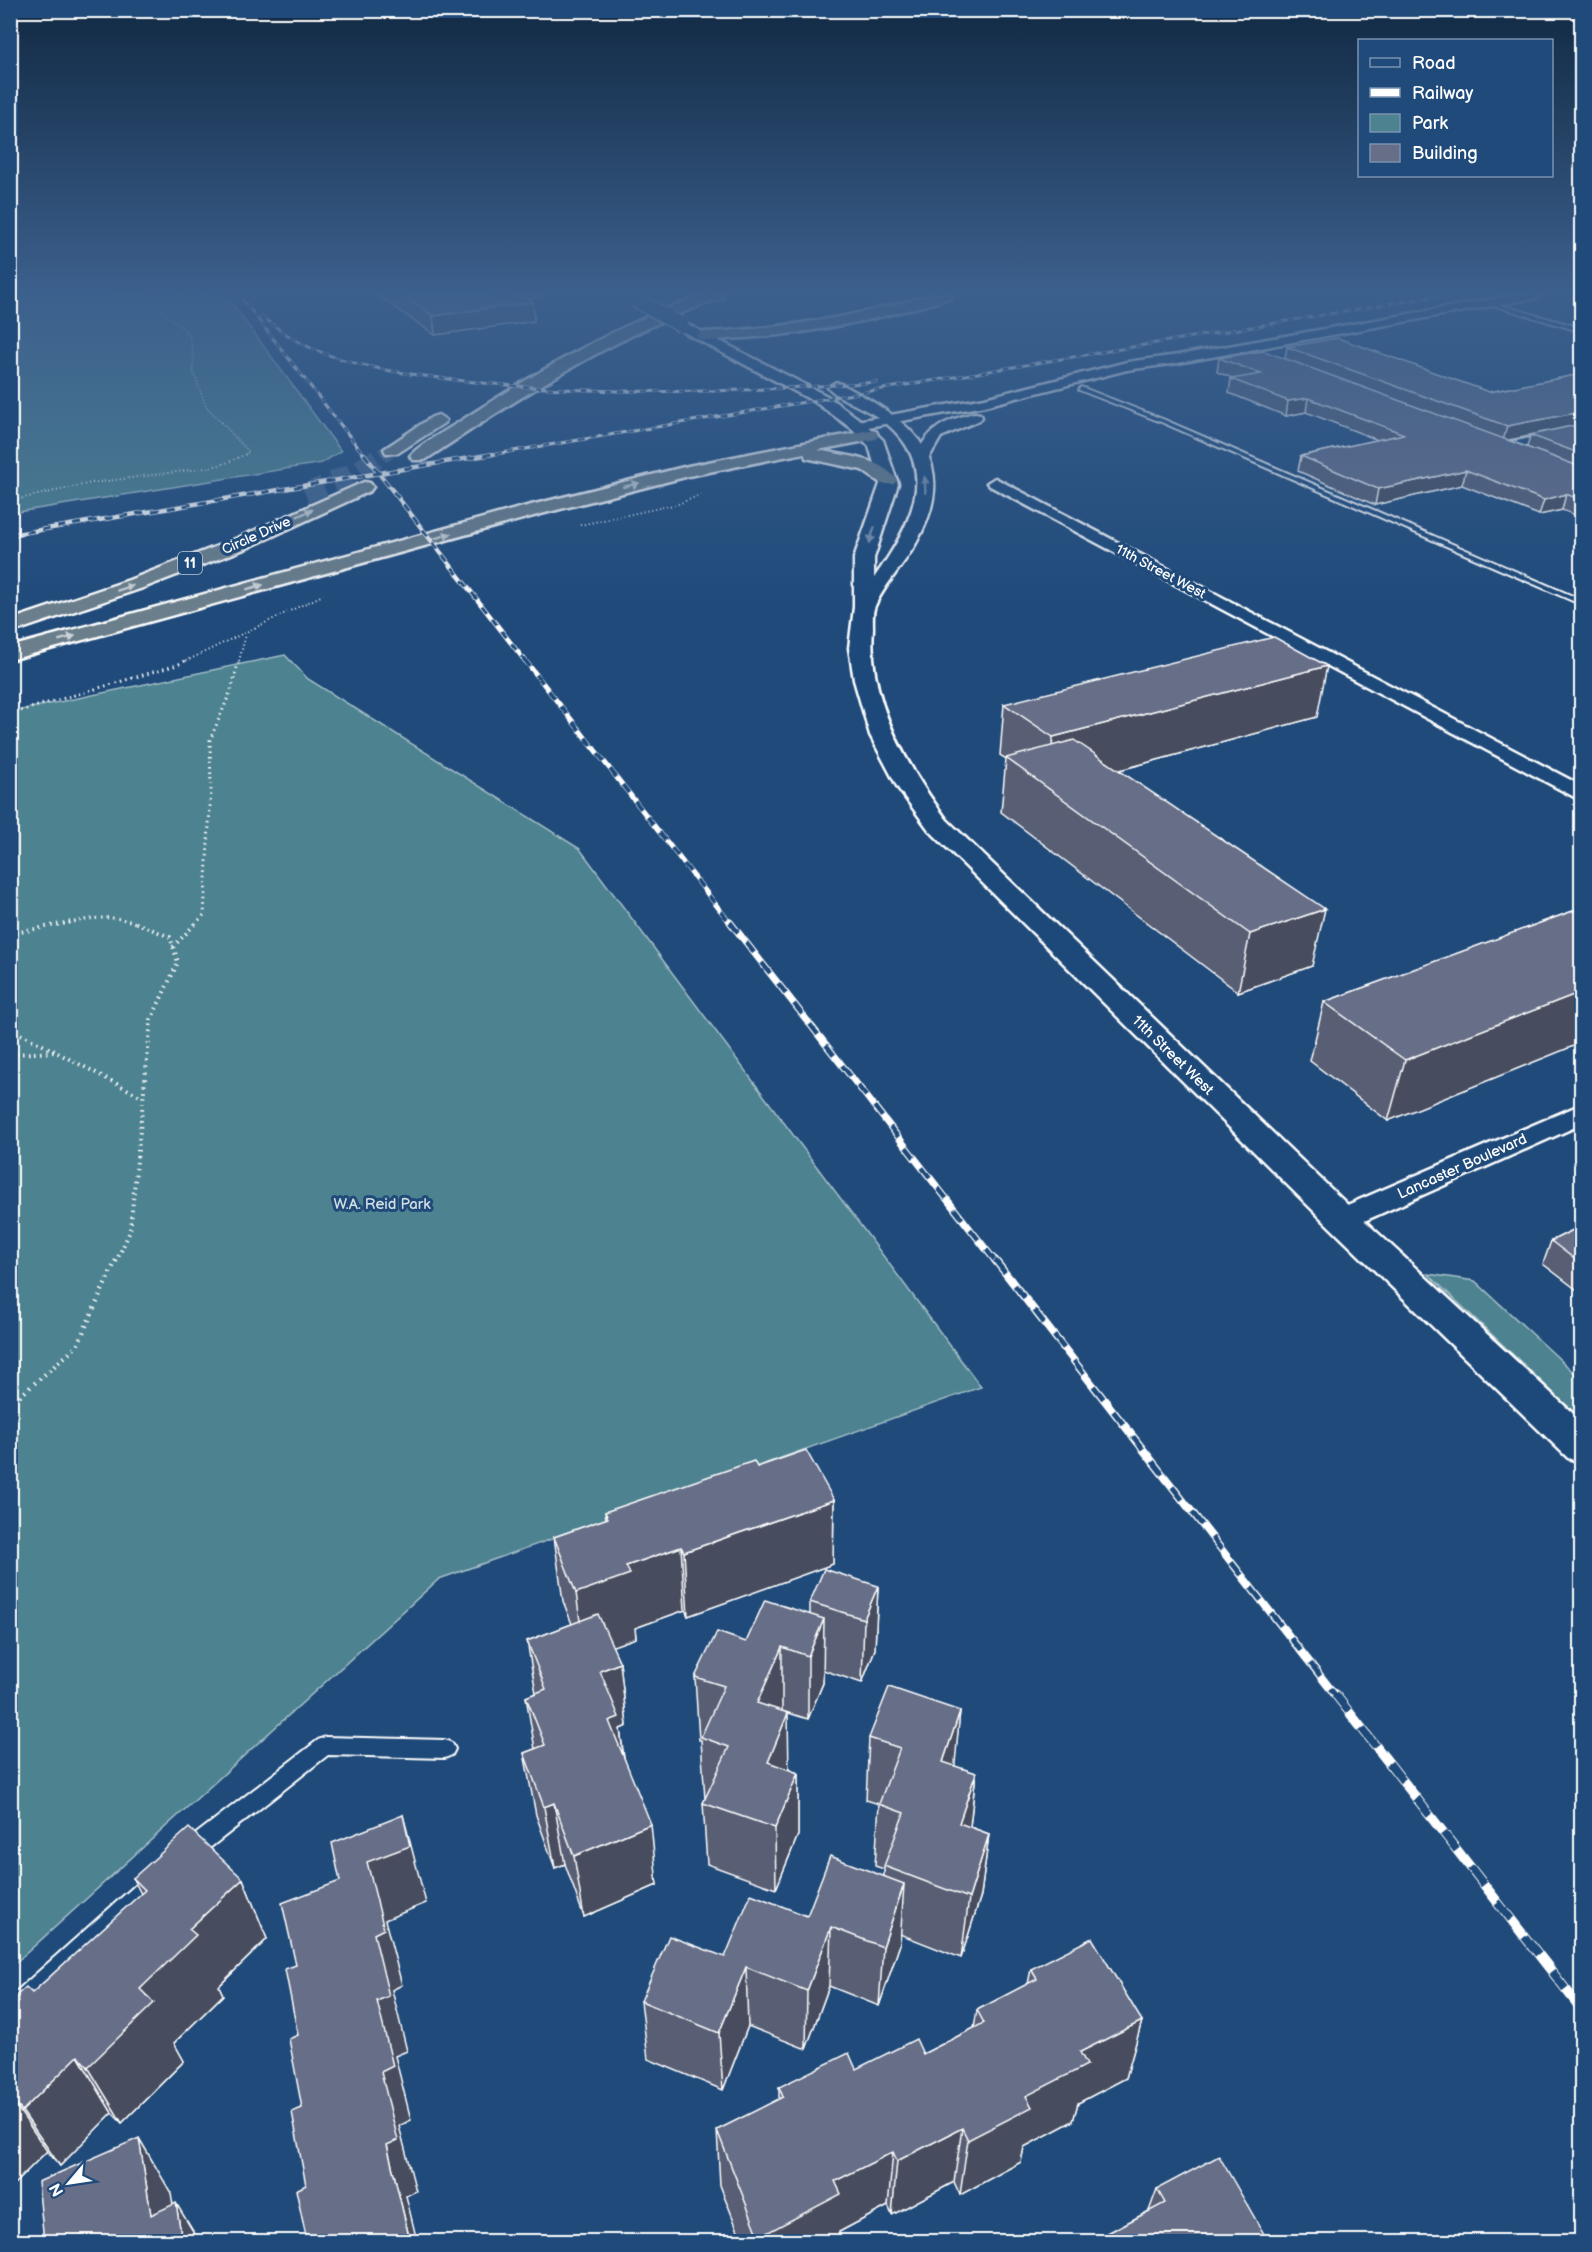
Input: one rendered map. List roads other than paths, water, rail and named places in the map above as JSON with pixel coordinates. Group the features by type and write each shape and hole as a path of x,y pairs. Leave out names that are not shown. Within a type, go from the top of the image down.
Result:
{"highway":[{"path":"419,456 509,400"},
{"path":"392,450 448,414"},
{"path":"10,654 545,507 688,471 792,451 863,430"},
{"path":"792,451 834,457 868,466 888,480"},
{"name":"Circle Drive","path":"10,627 136,584 240,544 364,487"}],"main road":[{"path":"820,400 863,430 877,444 888,480"},
{"name":"11th Street West","path":"860,400 896,424 922,458 926,492 917,528 864,607"},
{"name":"11th Street West","path":"888,480 889,484 864,558 864,607 860,648 865,680 882,735 910,788 931,816 993,880 1581,1447"}],"street":[{"path":"872,400 910,407 985,402"},
{"path":"863,430 993,400"},
{"path":"922,458 936,432 977,417 1040,400"},
{"path":"896,424 977,417"},
{"path":"1532,459 1496,446 1581,431"},
{"name":"11th Street West","path":"995,483 1581,795"},
{"name":"Lancaster Boulevard","path":"1342,1219 1581,1113"}],"lane":[{"path":"1109,400 1163,421 1581,603"},
{"path":"10,2012 172,1865 325,1746 446,1749"}],"tunnel":[{"path":"382,456 392,449"},
{"path":"305,494 359,470 384,454"}],"railway":[{"path":"321,400 365,456"},
{"path":"484,456 817,400"},
{"path":"364,454 379,473"},
{"path":"379,473 493,454"},
{"path":"10,535 379,473"},
{"path":"379,473 525,661"},
{"path":"524,659 731,924"},
{"path":"730,922 996,1262"},
{"path":"995,1260 1336,1696"},
{"path":"1335,1694 1582,2010"}],"park label":[{"name":"W.A. Reid Park","path":"382,1204"}]}
